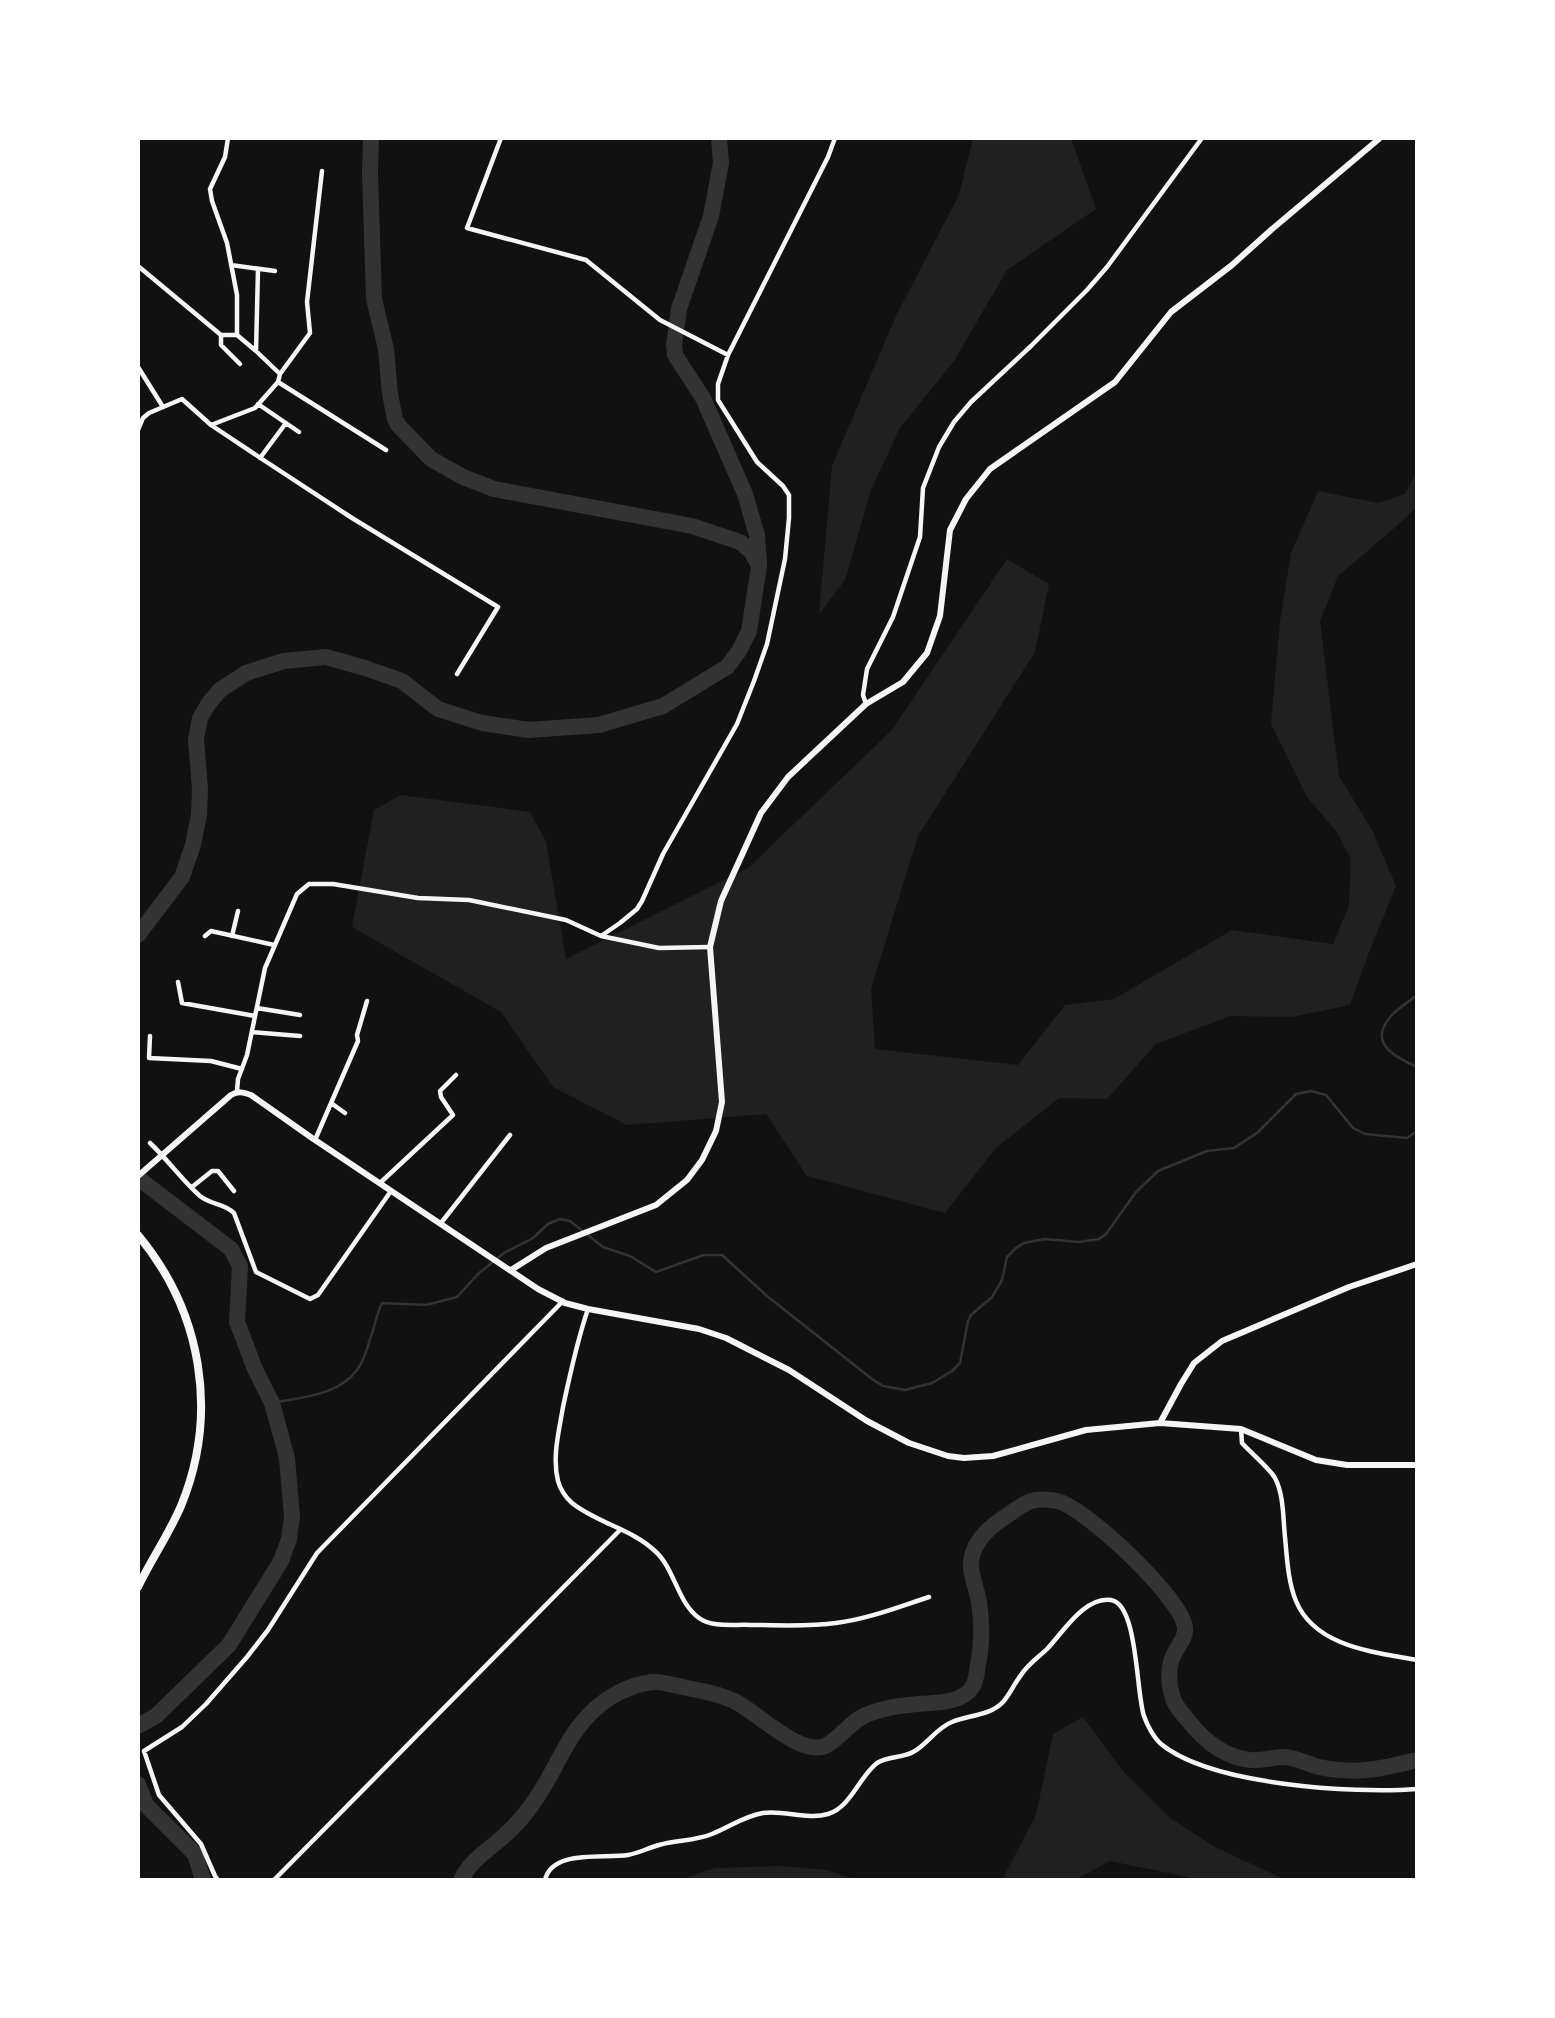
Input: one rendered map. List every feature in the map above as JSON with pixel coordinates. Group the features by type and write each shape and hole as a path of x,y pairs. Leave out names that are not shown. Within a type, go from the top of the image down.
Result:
{"highway":[{"path":"138,1235 175,1290 188,1323 199,1366 201,1428 189,1484 180,1508 138,1587"}],"main road":[{"path":"511,1270 546,1248 656,1205 687,1180 702,1160 716,1131 722,1101 710,947 721,901 761,813 788,777 866,704 903,682 927,653 940,616 950,530 965,499 990,469 1115,382 1171,312 1232,265 1380,138"},
{"path":"138,1175 237,1091 251,1095 538,1289 588,1309 699,1329 726,1338 789,1370 867,1421 909,1443 948,1456 993,1456 1086,1430 1160,1423 1241,1429 1317,1460 1348,1465 1417,1465"},
{"path":"1160,1423 1194,1363 1222,1341 1349,1287 1417,1264"}],"street":[{"path":"228,138 225,158 210,189 227,243 237,295 237,335"},
{"path":"501,138 467,228 586,260 660,320 728,355"},
{"path":"601,936 637,909 642,901 663,854 737,724 766,644 785,559 789,495 757,462 718,400 718,384 728,355 828,157 835,138"},
{"path":"866,704 863,695 867,669 893,617 920,537 923,488 939,447 954,422 971,402 1031,346 1107,267 1202,138"},
{"path":"211,425 255,408 278,382 280,374 310,333 307,302 321,171"},
{"path":"231,265 275,271"},
{"path":"138,266 221,335 237,335 280,374"},
{"path":"256,351 258,269"},
{"path":"221,335 221,345 240,364"},
{"path":"138,367 163,407"},
{"path":"278,382 386,450"},
{"path":"138,430 143,418 149,413 182,399 211,425 260,458 498,607 457,674"},
{"path":"258,404 299,432"},
{"path":"260,458 286,424"},
{"path":"237,1091 265,968 297,894 309,884 333,884 418,898 470,900 566,920 601,936 659,948 710,947"},
{"path":"232,936 238,911"},
{"path":"205,936 211,931 274,945"},
{"path":"178,982 182,1003 255,1016"},
{"path":"315,1140 358,1041 357,1035 367,1002"},
{"path":"257,1008 300,1015"},
{"path":"252,1032 300,1036"},
{"path":"150,1036 149,1058 211,1060 242,1069"},
{"path":"380,1183 453,1115 440,1091 456,1075"},
{"path":"331,1103 345,1113"},
{"path":"441,1223 510,1135"},
{"path":"150,1143 161,1157 209,1202 228,1206 234,1213 256,1272 310,1299 318,1296 392,1191"},
{"path":"192,1187 212,1171 218,1171 234,1191"},
{"path":"218,1880 201,1844 159,1796 144,1751 182,1727 206,1704 268,1630 317,1553 563,1301"},
{"path":"588,1309 572,1362 557,1440 558,1482 570,1501 587,1514 642,1541 656,1552 690,1609 704,1621 723,1625 803,1626 836,1623 929,1597"},
{"path":"1241,1429 1242,1443 1275,1478 1284,1512 1290,1581 1296,1601 1305,1617 1321,1633 1343,1642 1417,1660"},
{"path":"274,1880 620,1530"},
{"path":"545,1880 547,1872 559,1862 572,1858 628,1855 659,1844 697,1839 748,1816 766,1812 826,1815 836,1810 877,1764 886,1759 913,1753 936,1731 951,1722 986,1712 1002,1704 1027,1666 1048,1648 1077,1614 1104,1600 1118,1602 1124,1608 1133,1637 1144,1719 1162,1745 1186,1759 1234,1774 1360,1791 1417,1789"}],"shaded area":[{"path":"973,138 1071,138 1096,209 1007,270 954,361 900,428 871,490 845,580 819,614 832,466 896,316 959,195"},
{"path":"1417,470 1417,507 1338,576 1320,621 1339,776 1372,830 1396,886 1350,1005 1292,1017 1230,1016 1156,1044 1107,1099 1059,1098 996,1148 945,1213 807,1176 766,1114 627,1125 553,1087 501,1012 352,927 374,810 401,795 530,812 546,842 566,959 748,868 892,730 1007,559 1049,584 1035,652 918,836 871,989 875,1049 1018,1065 1065,1005 1114,999 1232,930 1333,944 1349,905 1351,859 1336,831 1307,797 1271,724 1280,621 1291,553 1318,491 1378,503 1405,494"},
{"path":"1083,1717 1123,1771 1170,1818 1215,1847 1286,1880 1202,1880 1110,1861 1075,1880 1002,1880 1036,1815 1053,1734"},
{"path":"783,1866 826,1870 856,1880 680,1880 715,1868"}],"waterway":[{"path":"371,138 374,299 386,349 390,394 399,426 431,459 463,477 494,489 692,526 740,542 751,551 758,564"},
{"path":"138,935 182,877 193,845 199,815 196,739 200,718 220,690 246,673 284,661 326,657 402,681 438,709 482,723 529,730 599,725 663,706 727,667 739,651 749,631 759,566 757,535 745,494 703,398 675,355 674,345 679,309 711,216 721,163 719,138"},
{"path":"1417,995 1391,1016 1382,1034 1383,1041 1393,1054 1417,1067"},
{"path":"272,1403 318,1394 349,1379 363,1359 382,1303 426,1305 457,1297 478,1274 504,1253 533,1238 548,1224 560,1219 570,1221 603,1247 630,1256 656,1272 704,1255 722,1255 767,1296 872,1379 883,1386 905,1390 932,1383 960,1363 968,1321 971,1315 992,1297 1002,1280 1007,1257 1016,1248 1024,1243 1045,1239 1079,1242 1099,1239 1106,1234 1136,1192 1158,1171 1207,1151 1234,1148 1257,1133 1296,1094 1311,1091 1326,1095 1353,1128 1365,1134 1407,1138 1417,1131"},
{"path":"138,1178 231,1249 240,1266 237,1322 255,1369 272,1403 287,1458 292,1517 289,1539 281,1561 229,1645 156,1716 138,1726"},
{"path":"461,1880 475,1860 509,1832 527,1812 568,1742 585,1720 608,1699 629,1688 644,1683 661,1682 723,1696 743,1706 792,1740 817,1748 827,1745 860,1718 871,1713 961,1697 968,1692 976,1679 981,1642 979,1602 971,1567 974,1551 992,1526 1035,1500 1057,1501 1089,1519 1131,1556 1168,1597 1180,1614 1185,1628 1170,1669 1173,1699 1193,1727 1214,1746 1240,1758 1254,1760 1285,1757 1345,1771 1380,1768 1417,1760"},
{"path":"138,1784 146,1805 195,1854 203,1880"}]}
